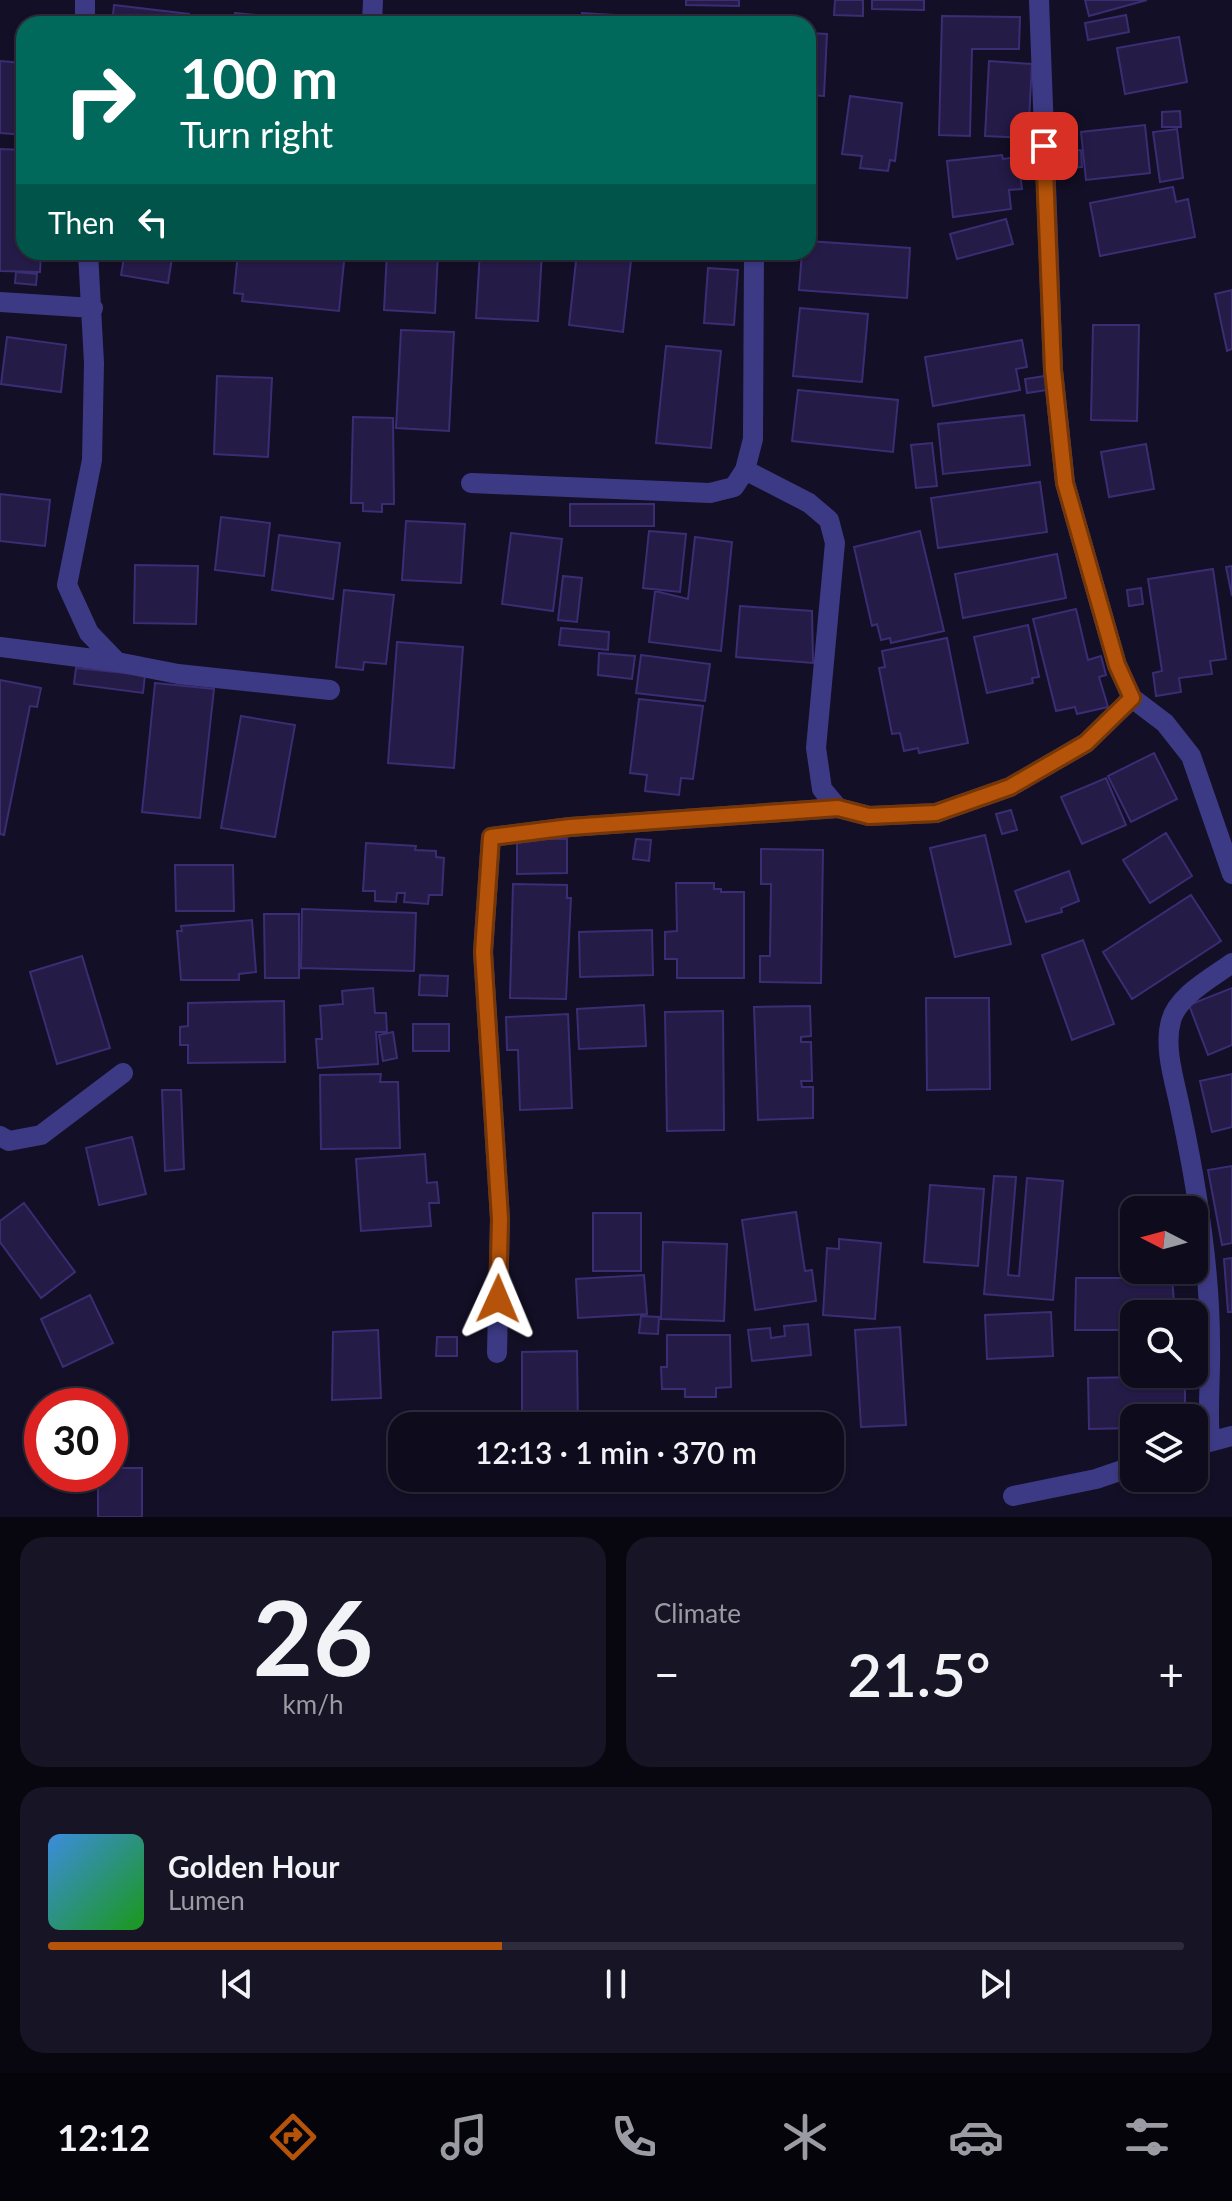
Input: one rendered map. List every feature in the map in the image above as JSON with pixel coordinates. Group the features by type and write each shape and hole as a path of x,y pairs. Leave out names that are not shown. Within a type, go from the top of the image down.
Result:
{"street":[{"path":"1039,0 1053,370 1065,483 1117,665 1132,698 1165,723 1191,756 1232,874"},
{"path":"89,260 93,308 92,460 67,585 89,633 117,662"},
{"path":"471,483 710,493 734,487 745,470 753,439 754,260"},
{"path":"0,302 93,308"},
{"path":"745,470 809,503 829,520 835,564 816,748 822,789 838,808"},
{"path":"0,647 117,662 178,674 330,690"},
{"path":"497,1353 500,1219 483,952 491,837 570,827 838,808 869,816 936,813 1010,787 1086,743 1132,698"},
{"path":"1207,1404 1210,1342 1202,1239 1196,1181 1171,1063 1171,1020 1185,999 1232,963"},
{"path":"0,1136 9,1141 41,1135 123,1073"},
{"path":"1208,1442 1232,1436"},
{"path":"1013,1496 1096,1479 1120,1471"}],"building":[{"path":"686,0 739,0 739,6 686,5"},
{"path":"835,0 863,0 863,16 834,15"},
{"path":"872,0 924,0 924,10 872,9"},
{"path":"1085,0 1147,0 1089,16"},
{"path":"114,5 189,14 189,16 113,16"},
{"path":"235,13 266,16 235,16"},
{"path":"582,13 631,16 582,16"},
{"path":"1126,15 1129,32 1088,40 1085,23"},
{"path":"942,16 1020,17 1019,49 972,49 970,136 939,135"},
{"path":"816,33 827,34 824,96 816,96"},
{"path":"1179,37 1187,82 1125,94 1117,48"},
{"path":"0,61 16,62 16,134 0,133"},
{"path":"989,61 1032,64 1028,138 985,136"},
{"path":"850,96 902,103 895,161 890,160 888,171 860,168 862,156 842,154"},
{"path":"1180,111 1181,127 1162,127 1162,112"},
{"path":"1145,125 1150,173 1086,180 1081,132"},
{"path":"1177,129 1183,178 1160,182 1153,132"},
{"path":"0,149 16,150 16,260 41,260 40,272 0,271"},
{"path":"1081,150 1082,167 1063,168 1062,151"},
{"path":"1002,155 1003,159 1018,157 1022,189 1009,190 1011,209 953,217 947,161"},
{"path":"1173,187 1176,202 1188,199 1195,237 1100,256 1090,203"},
{"path":"1006,219 1013,244 957,259 950,234"},
{"path":"816,242 910,248 907,298 799,290 801,260 816,260"},
{"path":"124,260 172,260 168,283 121,275"},
{"path":"237,260 344,260 339,311 242,301 243,294 234,293"},
{"path":"387,260 438,260 435,313 384,310"},
{"path":"480,260 542,260 538,321 476,318"},
{"path":"576,260 631,260 623,332 569,325"},
{"path":"708,268 738,270 734,325 704,323"},
{"path":"16,272 37,274 36,285 15,283"},
{"path":"1232,290 1232,349 1227,351 1215,294"},
{"path":"800,308 868,314 862,382 793,376"},
{"path":"1093,325 1139,325 1137,421 1091,420"},
{"path":"401,330 454,332 449,431 396,428"},
{"path":"7,337 66,345 61,392 1,384"},
{"path":"1022,340 1027,367 1016,369 1020,390 933,406 925,357"},
{"path":"666,346 721,351 711,448 656,443"},
{"path":"217,376 272,378 268,457 214,454"},
{"path":"1045,376 1047,390 1027,393 1025,379"},
{"path":"798,390 898,400 893,452 792,441"},
{"path":"1024,415 1030,465 943,474 938,424"},
{"path":"353,417 393,418 394,504 382,504 382,512 363,511 363,503 351,503"},
{"path":"932,443 937,486 916,488 911,445"},
{"path":"1146,444 1154,489 1109,497 1101,452"},
{"path":"1040,482 1047,532 938,548 931,498"},
{"path":"0,494 50,500 45,546 0,541"},
{"path":"570,504 654,504 654,526 570,526"},
{"path":"221,517 270,523 264,576 215,570"},
{"path":"406,521 465,524 461,583 402,580"},
{"path":"649,531 686,534 680,592 643,588"},
{"path":"920,531 944,631 891,643 890,638 881,640 877,624 872,626 854,547"},
{"path":"511,533 562,539 553,611 502,604"},
{"path":"279,535 340,543 333,599 272,590"},
{"path":"695,537 732,542 721,651 649,642 655,591 688,599"},
{"path":"1057,554 1066,598 963,618 955,574"},
{"path":"135,565 198,566 196,624 134,623"},
{"path":"1232,566 1232,596 1226,567"},
{"path":"1213,569 1226,659 1210,661 1212,674 1179,678 1181,692 1156,696 1153,673 1162,671 1148,579"},
{"path":"563,576 582,578 577,622 558,620"},
{"path":"1141,588 1143,604 1129,606 1127,590"},
{"path":"344,590 394,595 386,664 364,662 363,670 336,667"},
{"path":"740,606 812,611 813,663 736,657"},
{"path":"1076,609 1088,660 1101,656 1106,675 1099,677 1108,707 1077,714 1075,707 1056,711 1033,619"},
{"path":"1028,625 1039,677 1032,678 1033,683 987,693 974,637"},
{"path":"561,628 609,632 608,650 559,645"},
{"path":"947,638 968,743 919,753 918,748 904,751 900,733 892,734 879,668 885,667 882,651"},
{"path":"397,642 463,647 454,768 388,763"},
{"path":"599,653 635,656 632,679 598,675"},
{"path":"641,655 710,664 705,701 636,693"},
{"path":"76,668 145,675 143,693 74,684"},
{"path":"0,680 41,688 37,707 30,706 4,835 0,834"},
{"path":"155,683 214,689 200,818 142,812"},
{"path":"639,699 703,706 693,779 681,778 679,795 645,791 647,775 630,773"},
{"path":"241,716 295,725 275,837 221,828"},
{"path":"1154,753 1177,799 1131,822 1108,776"},
{"path":"1106,778 1126,825 1082,844 1061,797"},
{"path":"1011,810 1017,830 1002,834 996,814"},
{"path":"1166,833 1192,876 1150,903 1123,860"},
{"path":"985,835 1011,944 955,957 930,848"},
{"path":"517,839 567,839 567,873 517,874"},
{"path":"636,839 651,840 649,861 633,859"},
{"path":"366,843 416,846 415,850 436,851 436,857 444,858 442,895 429,895 428,904 404,902 405,893 397,893 396,902 375,901 375,891 363,891"},
{"path":"761,849 823,850 821,983 760,982 760,956 770,956 771,884 761,884"},
{"path":"175,865 233,865 234,911 176,911"},
{"path":"1069,871 1079,901 1061,908 1062,912 1026,922 1015,891"},
{"path":"676,883 714,883 714,889 721,889 721,892 744,892 744,978 677,978 677,959 665,959 665,932 677,931"},
{"path":"513,884 567,885 567,898 571,898 566,999 510,998"},
{"path":"1191,895 1221,941 1132,999 1103,952"},
{"path":"302,909 416,913 414,971 301,968"},
{"path":"264,914 299,914 299,978 265,978"},
{"path":"252,920 256,972 239,974 239,980 181,980 177,931 182,931 181,926"},
{"path":"652,930 653,975 580,977 579,932"},
{"path":"1083,940 1114,1024 1072,1040 1042,955"},
{"path":"82,956 110,1048 57,1064 30,972"},
{"path":"420,975 448,976 447,996 419,995"},
{"path":"373,988 375,1013 386,1013 387,1032 376,1032 378,1064 318,1068 316,1039 322,1039 320,1006 343,1004 342,991"},
{"path":"1232,988 1232,1045 1208,1055 1189,1005"},
{"path":"926,998 989,998 990,1089 927,1090"},
{"path":"284,1001 285,1062 188,1063 188,1045 180,1045 180,1027 188,1026 188,1003"},
{"path":"644,1005 646,1046 579,1049 577,1009"},
{"path":"810,1006 811,1036 801,1037 801,1042 811,1042 812,1081 801,1081 802,1087 813,1087 813,1118 758,1120 754,1007"},
{"path":"723,1011 724,1130 667,1131 665,1012"},
{"path":"568,1014 572,1108 520,1110 518,1050 507,1050 506,1017"},
{"path":"413,1024 449,1024 449,1051 413,1051"},
{"path":"393,1032 397,1058 383,1061 379,1035"},
{"path":"381,1074 380,1082 398,1082 400,1148 321,1149 320,1075"},
{"path":"1232,1074 1232,1127 1212,1132 1200,1081"},
{"path":"162,1090 181,1090 184,1169 165,1171"},
{"path":"132,1137 146,1194 99,1205 86,1148"},
{"path":"425,1154 427,1183 437,1182 439,1203 429,1203 431,1226 361,1231 356,1159"},
{"path":"1232,1166 1232,1243 1222,1245 1208,1170"},
{"path":"994,1176 1016,1177 1008,1275 1019,1276 1027,1178 1063,1181 1053,1300 984,1294"},
{"path":"930,1185 984,1189 978,1266 924,1262"},
{"path":"24,1203 75,1272 41,1298 0,1242 0,1221"},
{"path":"796,1212 805,1271 812,1270 816,1301 755,1310 742,1220"},
{"path":"593,1213 641,1213 641,1271 593,1271"},
{"path":"839,1239 881,1243 875,1319 823,1315 827,1248 839,1249"},
{"path":"663,1242 727,1244 724,1321 661,1319"},
{"path":"1232,1258 1232,1312 1228,1312 1224,1259"},
{"path":"644,1275 647,1314 578,1318 576,1279"},
{"path":"1076,1278 1120,1278 1120,1284 1172,1284 1174,1300 1120,1300 1120,1330 1075,1330"},
{"path":"90,1295 113,1343 63,1367 41,1319"},
{"path":"1051,1312 1053,1356 987,1359 985,1315"},
{"path":"641,1316 659,1317 658,1334 639,1333"},
{"path":"808,1324 811,1355 752,1361 748,1330 770,1328 771,1338 785,1336 784,1326"},
{"path":"900,1327 906,1425 861,1427 855,1330"},
{"path":"378,1330 381,1398 332,1400 333,1332"},
{"path":"667,1335 730,1335 731,1387 716,1388 716,1397 685,1397 685,1389 662,1389 661,1367 667,1367"},
{"path":"437,1337 457,1337 457,1356 436,1356"},
{"path":"577,1351 578,1412 522,1412 522,1352"},
{"path":"1120,1377 1120,1388 1185,1388 1185,1404 1120,1404 1120,1428 1089,1429 1088,1378"},
{"path":"128,1468 142,1468 142,1517 98,1517 98,1492 128,1492"}],"route":[{"path":"498,1299 500,1219 483,952 491,837 570,827 838,808 869,816 936,813 1010,787 1086,743 1132,698 1117,665 1065,483 1053,370 1044,146"}]}
